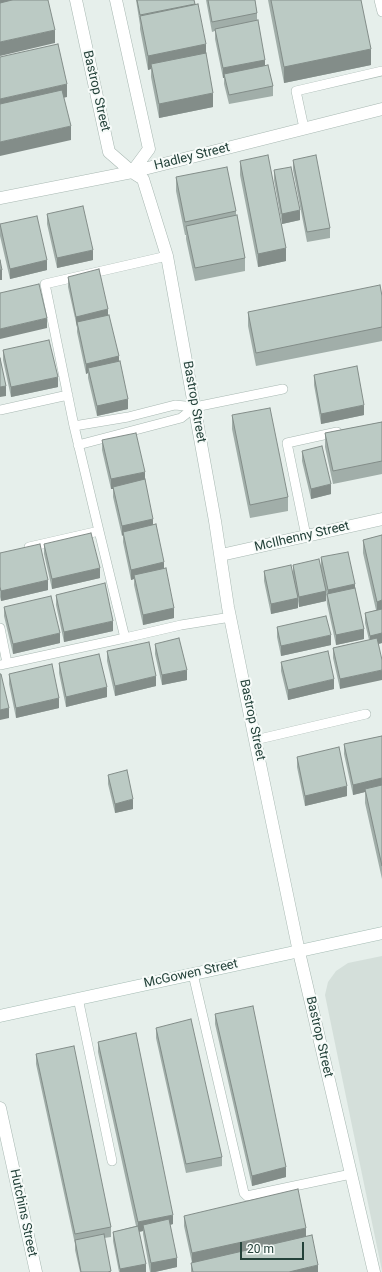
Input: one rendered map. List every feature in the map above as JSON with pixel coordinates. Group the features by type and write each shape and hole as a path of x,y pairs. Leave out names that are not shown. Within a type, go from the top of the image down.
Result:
{"street":[{"name":"Bastrop Street","path":"76,0 109,152 132,172 143,179 167,256 195,407 231,617 255,740 299,952 374,1272"},
{"path":"116,0 149,149 132,172"},
{"name":"Hadley Street","path":"0,198 132,172 382,109"},
{"name":"McIlhenny Street","path":"221,555 382,519"},
{"name":"McGowen Street","path":"0,1016 382,933"},
{"name":"Hutchins Street","path":"0,1108 36,1272"}],"lane":[{"path":"379,0 382,12"},
{"path":"304,128 296,91 382,71"},
{"path":"124,638 41,285 167,256"},
{"path":"74,426 128,417 175,405 195,407 284,389"},
{"path":"0,410 68,395"},
{"path":"78,445 181,418 195,407"},
{"path":"306,536 287,443 349,430"},
{"path":"23,548 99,531"},
{"path":"0,628 3,664 181,625 231,617"},
{"path":"255,740 366,714"},
{"path":"193,974 244,1193 247,1196 351,1174"},
{"path":"78,998 112,1161"}],"shaded area":[{"path":"382,956 382,1271 325,995 328,982 336,971 348,963"}],"building":[{"path":"12,0 48,0 55,30 0,42 0,3"},
{"path":"137,0 194,0 195,4 140,15"},
{"path":"208,0 255,0 257,13 212,22"},
{"path":"271,0 361,0 371,49 284,67"},
{"path":"198,4 206,44 148,56 140,16"},
{"path":"258,20 265,60 223,68 215,29"},
{"path":"58,44 67,84 0,99 0,57"},
{"path":"206,53 213,93 159,104 151,64"},
{"path":"268,65 273,86 229,95 224,74"},
{"path":"62,90 71,126 0,142 0,104"},
{"path":"268,155 286,248 258,254 240,161"},
{"path":"316,155 330,228 307,232 293,160"},
{"path":"227,167 236,211 185,222 176,177"},
{"path":"291,167 300,210 282,214 274,170"},
{"path":"83,206 93,250 57,258 47,214"},
{"path":"237,215 245,258 195,268 186,226"},
{"path":"37,216 47,260 10,269 0,224"},
{"path":"99,269 108,309 76,317 68,277"},
{"path":"39,284 47,318 0,329 0,293"},
{"path":"380,285 382,296 382,327 256,353 248,312"},
{"path":"109,315 119,356 86,364 77,322"},
{"path":"49,340 58,377 11,387 3,350"},
{"path":"0,358 6,386 0,387"},
{"path":"120,361 128,399 97,406 88,368"},
{"path":"357,366 364,405 321,414 314,375"},
{"path":"270,408 288,497 250,505 232,415"},
{"path":"382,422 382,461 333,471 325,433"},
{"path":"136,433 145,472 111,479 102,440"},
{"path":"322,446 331,484 311,489 302,451"},
{"path":"145,479 153,519 122,526 113,487"},
{"path":"156,524 164,562 131,570 123,532"},
{"path":"91,533 100,568 52,579 44,544"},
{"path":"382,535 382,600 377,602 363,540"},
{"path":"40,544 48,580 1,591 0,553"},
{"path":"348,552 355,584 328,590 321,557"},
{"path":"319,559 326,591 299,597 293,565"},
{"path":"291,565 298,598 271,604 264,571"},
{"path":"166,568 174,608 143,615 134,575"},
{"path":"105,583 113,621 64,632 56,595"},
{"path":"355,588 364,629 336,635 327,594"},
{"path":"51,596 60,633 13,644 4,607"},
{"path":"382,609 382,633 370,636 365,613"},
{"path":"326,616 331,635 281,646 277,627"},
{"path":"179,638 187,670 162,675 155,644"},
{"path":"377,638 382,660 382,670 340,679 333,648"},
{"path":"149,642 156,676 115,686 107,651"},
{"path":"328,651 334,679 288,690 281,662"},
{"path":"99,654 107,687 66,697 59,663"},
{"path":"52,664 59,698 16,708 9,674"},
{"path":"0,674 9,708 0,710"},
{"path":"382,736 382,778 353,785 344,744"},
{"path":"339,747 347,786 305,796 297,757"},
{"path":"127,770 133,799 115,804 108,775"},
{"path":"382,785 382,866 365,789"},
{"path":"253,1006 286,1167 252,1176 215,1014"},
{"path":"191,1019 222,1157 186,1164 156,1028"},
{"path":"136,1033 173,1215 138,1222 98,1042"},
{"path":"74,1046 111,1227 75,1234 36,1054"},
{"path":"298,1189 306,1228 192,1253 184,1216"},
{"path":"169,1219 177,1258 151,1263 143,1225"},
{"path":"138,1226 146,1264 120,1269 113,1232"},
{"path":"104,1234 111,1271 81,1272 75,1240"},
{"path":"312,1235 318,1265 289,1272 193,1272 191,1263"}]}
